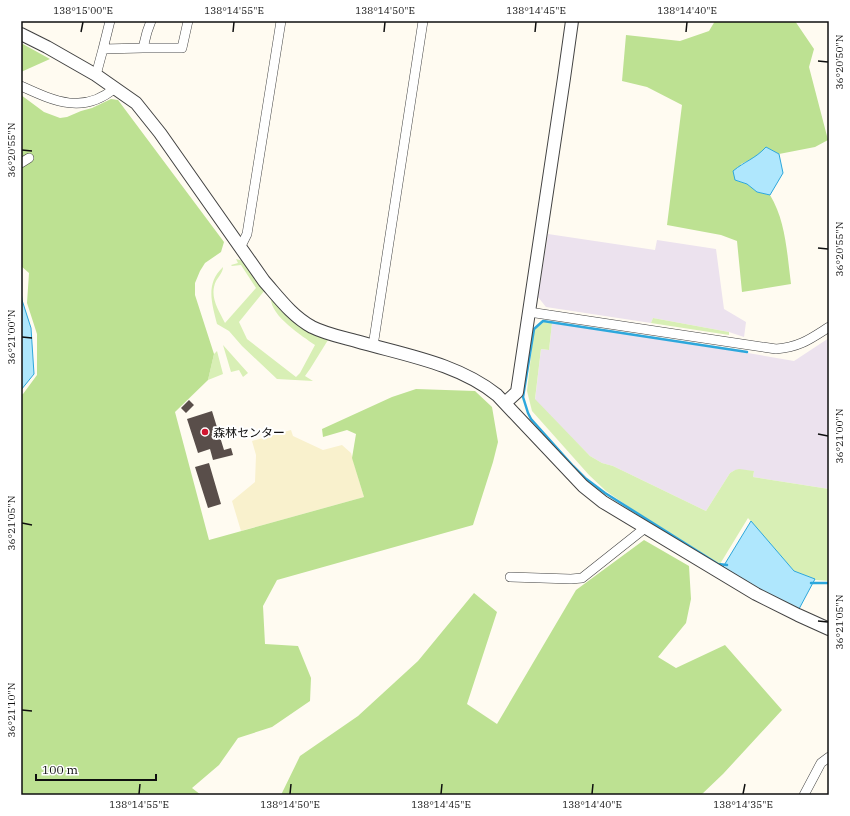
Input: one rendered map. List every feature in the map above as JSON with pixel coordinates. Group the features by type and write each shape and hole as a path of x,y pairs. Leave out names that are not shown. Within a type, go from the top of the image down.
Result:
{"street":[{"path":"96,75 110,21"},
{"path":"143,48 151,21"},
{"path":"103,49 182,48 188,21"},
{"path":"240,248 247,234 281,21"},
{"path":"373,346 423,21"},
{"path":"505,403 517,392 572,21"},
{"path":"21,34 96,75 136,103 160,133 264,281 281,301 299,318 313,327 327,332 446,366 468,375 486,386 505,403 582,486 603,502 756,594 829,629"},
{"path":"21,86 48,99 77,104 106,96 115,88"},
{"path":"21,163 29,158"},
{"path":"530,312 776,349 803,344 829,327"},
{"path":"510,577 582,578 645,528"},
{"path":"804,795 821,763 829,756"}],"shaded area":[{"path":"548,234 655,250 657,240 716,249 724,309 746,322 744,337 729,332 653,318 651,323 546,307 538,297"},
{"path":"552,323 794,361 829,338 829,489 753,477 754,471 735,470 730,473 706,511 590,456 535,400 541,349 549,350"},
{"path":"291,430 293,436 323,450 342,445 351,453 364,497 241,531 232,501 255,482 256,455 252,441"}],"green space":[{"path":"715,21 795,21 814,49 809,67 828,140 815,147 779,154 766,147 758,156 741,164 735,180 747,184 757,192 770,195 783,227 791,284 742,292 737,241 721,235 667,225 682,105 647,87 622,81 626,35 680,41 709,31"},
{"path":"21,43 50,59 21,72"},
{"path":"21,95 44,112 60,118 92,108 111,99 118,100 224,242 221,252 205,263 195,283 195,295 214,354 208,380 175,412 209,540 364,497 352,458 356,434 347,430 323,437 322,429 392,397 416,389 475,391 492,407 498,442 473,525 277,580 263,606 265,644 298,646 311,678 310,701 272,727 238,738 219,765 192,788 201,795 21,795 21,395 37,375 37,334 27,303 29,273 21,266"},
{"path":"236,259 244,261 265,290 239,322 247,339 296,377 300,373 315,345 281,319 272,305 271,299 296,323 312,333 328,340 305,376 313,381 277,379 242,346 229,331 217,324 211,294 217,273 223,267 222,272 216,281 213,292 217,308 225,323 256,288 241,265 231,265 238,263"},
{"path":"653,318 729,332 729,335 651,323"},
{"path":"544,322 552,323 549,350 541,349 535,399 590,456 706,511 730,473 739,469 754,471 753,477 829,489 829,581 816,580 794,571 748,518 720,564 606,491 589,475 532,411 527,391 534,330"},
{"path":"223,345 248,373 243,377 239,370 231,372"},
{"path":"217,351 223,374 208,380 214,354"},
{"path":"644,540 689,566 691,599 686,623 658,657 676,668 725,645 782,710 723,774 701,795 281,795 300,756 358,716 418,661 474,593 497,612 467,704 497,724 576,590"}],"water":[{"path":"766,147 779,154 783,173 770,195 757,192 747,184 735,180 733,171"},
{"path":"21,291 22,300 31,328 34,374 21,390"},
{"path":"751,521 794,571 815,579 799,609 759,589 723,567"}],"building":[{"path":"189,400 194,405 186,413 181,408"},
{"name":"森林センター","path":"212,411 224,450 231,448 233,455 213,460 210,449 198,453 187,419"},
{"path":"209,463 221,504 208,508 195,467"}],"waterway":[{"path":"727,565 718,564 605,493 585,478 531,419 523,397 534,329 543,321 747,352"},
{"path":"811,583 829,583"}],"place":[{"name":"森林センター","path":"205,432"}]}
